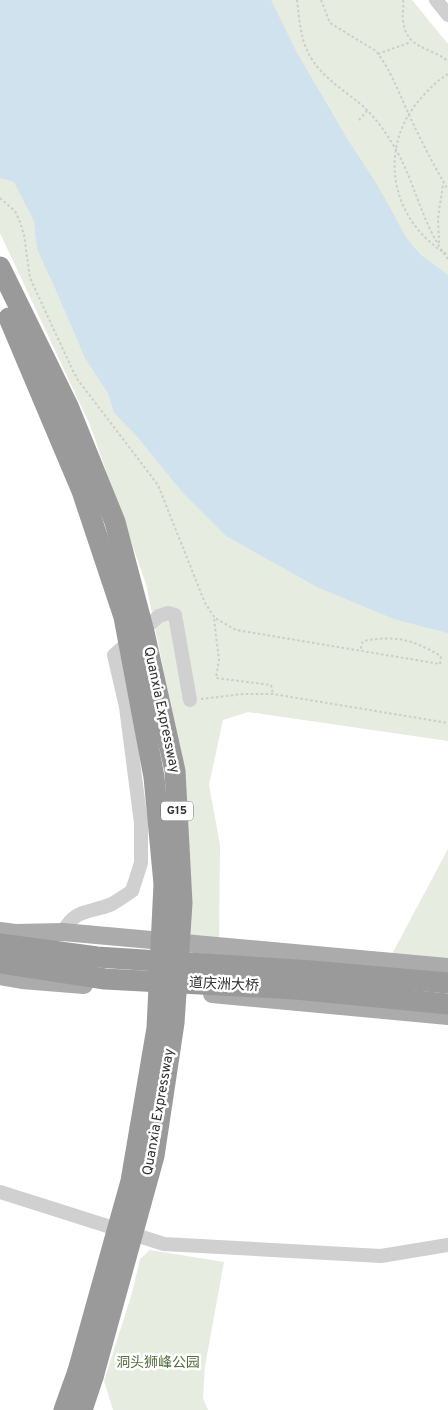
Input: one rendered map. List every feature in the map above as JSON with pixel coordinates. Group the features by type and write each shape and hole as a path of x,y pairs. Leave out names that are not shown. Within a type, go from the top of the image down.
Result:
{"highway":[{"name":"Quanxia Expressway","path":"0,267 68,406 115,522 144,632 175,771 182,903 174,1023 154,1156 86,1374 64,1410"},
{"name":"Quanxia Expressway","path":"0,300 17,334 82,491 124,617 154,778 164,884 157,1028 132,1181 86,1374 82,1410"},
{"name":"道庆洲大桥","path":"0,944 97,957 312,971 448,983"},
{"name":"道庆洲大桥","path":"0,963 105,979 296,989 448,1004"}],"main road":[{"path":"0,931 15,933 64,932 448,967"},
{"path":"0,976 22,980 448,1016"}],"street":[{"path":"436,0 448,15"},
{"path":"64,932 68,923 75,916 88,910 112,904 132,891 141,863 141,823 126,706 114,655 159,616 168,613 175,615 190,700"},
{"path":"0,1192 164,1244 381,1256 448,1245"}],"path":[{"path":"296,0 303,36 311,58 328,79 368,111 390,140 406,167 423,214 439,246 448,259"},
{"path":"321,0 330,23 376,51 387,67 419,137 448,190"},
{"path":"403,0 405,31 412,42 448,61"},
{"path":"378,54 412,42"},
{"path":"448,74 427,91 415,104 406,119 399,136 394,172 397,190 412,222 436,248 448,255"},
{"path":"359,120 368,111"},
{"path":"439,246 438,218 444,182"},
{"path":"0,198 15,211 20,222 24,235 30,278 73,371 158,485 205,603 214,617 219,660 216,678 271,685 273,694"},
{"path":"214,617 236,630 360,651 440,664 441,656 416,643 384,637 363,641 360,651"},
{"path":"190,700 243,694 273,694 448,723"}],"green space":[{"path":"264,0 412,0 448,44 448,284 407,258"},
{"path":"0,141 448,625 448,741 248,712 223,720 209,785 220,845 219,941 187,934 179,744 146,584 90,425 0,233"},
{"path":"448,849 448,960 391,956"},
{"name":"洞头狮峰公园","path":"150,1250 224,1262 205,1366 203,1398 208,1410 113,1410 104,1381 132,1293 140,1259"}],"water":[{"path":"0,0 271,0 297,53 348,140 378,186 407,239 420,254 448,275 448,633 394,619 317,587 226,536 183,493 135,434 114,413 108,393 85,358 37,249 34,221 14,182 0,178"}]}
